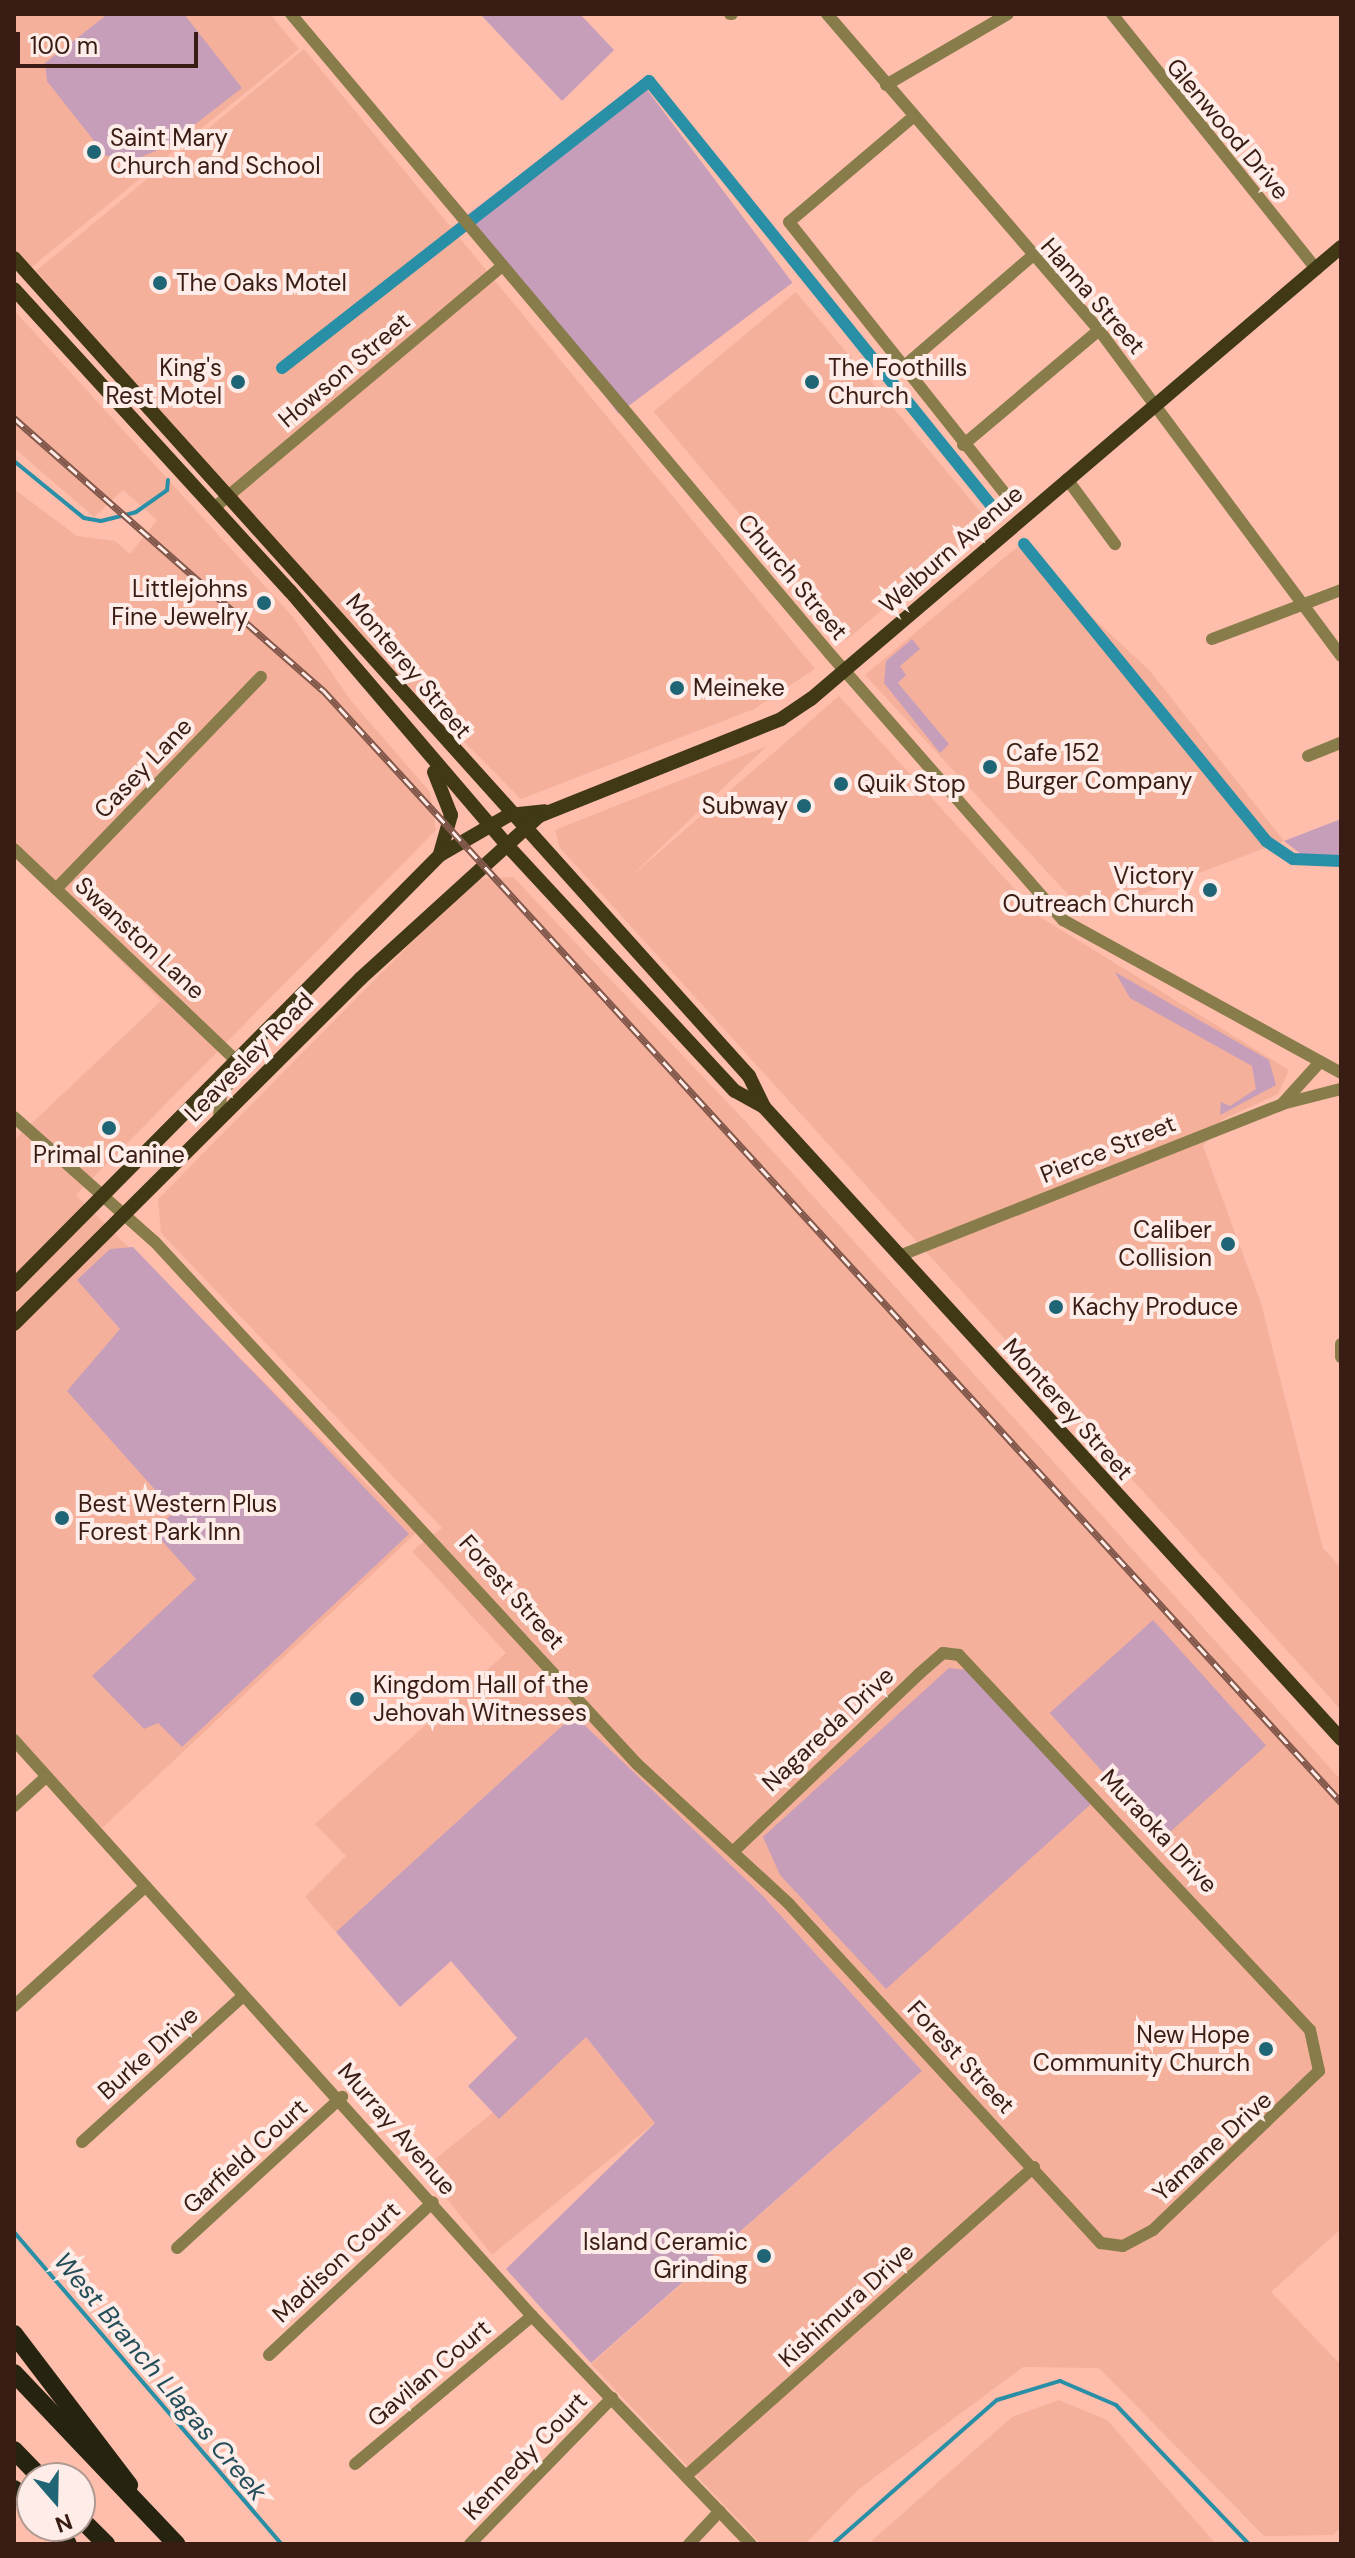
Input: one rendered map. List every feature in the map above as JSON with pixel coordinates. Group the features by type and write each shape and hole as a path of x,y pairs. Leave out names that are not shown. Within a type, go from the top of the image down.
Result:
{"highway":[{"path":"14,2334 115,2460 142,2509"},
{"path":"14,2373 176,2544"}],"main road":[{"name":"Welburn Avenue","path":"509,815 545,811 781,719 844,671 1341,247"},
{"name":"Monterey Street","path":"14,258 230,494 509,815 749,1076 764,1107 1341,1739"},
{"name":"Monterey Street","path":"14,289 215,507 505,843 735,1091 764,1107"},
{"path":"419,746 450,807 440,855"},
{"name":"Welburn Avenue","path":"522,829 545,811"},
{"name":"Leavesley Road","path":"14,1285 440,855 509,815"},
{"name":"Leavesley Road","path":"14,1324 219,1118 522,829"}],"street":[{"name":"Church Street","path":"291,14 844,671 1063,920 1341,1073"},
{"name":"Hanna Street","path":"827,14 1030,258 1099,330 1341,656"},
{"path":"886,85 1008,14"},
{"name":"Glenwood Drive","path":"1112,14 1316,269"},
{"path":"913,117 789,222 963,445 1007,496"},
{"path":"902,368 1030,258"},
{"name":"Howson Street","path":"215,507 501,267"},
{"path":"963,445 1099,330"},
{"path":"1067,479 1115,544"},
{"path":"1212,639 1341,590"},
{"name":"Casey Lane","path":"56,889 261,677"},
{"path":"1308,756 1341,743"},
{"name":"Swanston Lane","path":"14,849 236,1060"},
{"path":"219,1118 221,1095 242,1070 236,1060"},
{"name":"Pierce Street","path":"899,1256 1282,1104 1320,1062"},
{"path":"1282,1104 1341,1089"},
{"name":"Forest Street","path":"14,1117 125,1211 637,1764 734,1851 1034,2167 1101,2243"},
{"path":"1341,1344 1341,1357"},
{"name":"Nagareda Drive","path":"734,1851 943,1653 959,1655"},
{"name":"Muraoka Drive","path":"959,1655 1220,1929 1318,2045"},
{"name":"Murray Avenue","path":"14,1740 243,1996 342,2097 532,2316 751,2544"},
{"path":"14,1806 46,1777"},
{"path":"14,2006 146,1886"},
{"name":"Burke Drive","path":"82,2142 243,1996"},
{"name":"Yamane Drive","path":"1101,2243 1123,2246 1153,2230 1301,2095 1319,2071 1318,2045"},
{"name":"Garfield Court","path":"177,2248 342,2097"},
{"name":"Kishimura Drive","path":"687,2475 1034,2167"},
{"name":"Madison Court","path":"269,2355 433,2202"},
{"name":"Gavilan Court","path":"355,2464 532,2316"},
{"name":"Kennedy Court","path":"470,2544 612,2398"},
{"path":"689,2544 720,2511"}],"shaded area":[{"name":"Saint Mary Church and School","path":"14,14 270,14 299,49 28,270 14,254"},
{"path":"108,14 184,14 242,88 167,146 139,158 106,156 47,81 45,63"},
{"path":"480,14 580,14 614,50 562,101"},
{"path":"304,49 815,669 754,709 521,799 375,652 36,271"},
{"path":"642,83 792,283 618,414 468,214"},
{"path":"796,292 988,521 846,641 654,412"},
{"path":"14,310 293,617 352,702 430,792 436,830 76,1195 416,1533 102,1828 14,1743 14,1140 161,1001 14,854 14,489 77,536 115,541 130,554 157,520 123,490 94,517 14,448"},
{"path":"1017,547 1150,671 1284,841 1087,915 865,675"},
{"path":"912,639 920,649 900,666 906,675 898,683 949,744 940,753 884,683 886,661"},
{"path":"839,696 1040,917 1289,1070 1278,1094 1222,1120 1203,1146 1261,1303 1323,1548 1341,1568 1341,1710 560,848 555,830 767,746 627,880"},
{"path":"1341,819 1341,857 1301,854 1284,841"},
{"path":"513,877 747,1123 1341,1780 1341,2229 1271,2292 1341,2365 1341,2527 1333,2535 1264,2536 1099,2368 1023,2367 859,2489 805,2544 761,2544 591,2364 922,2071 763,1896 574,1715 336,1932 305,1897 346,1856 315,1824 506,1653 412,1551 442,1528 161,1233 158,1199 474,879"},
{"path":"1115,972 1269,1060 1276,1085 1220,1115 1221,1102 1230,1106 1256,1089 1252,1066 1130,998"},
{"path":"133,1247 409,1534 182,1747 158,1723 144,1729 92,1676 196,1579 155,1533 174,1511 67,1391 120,1329 77,1280 110,1249"},
{"path":"1153,1620 1266,1746 1163,1839 1050,1713"},
{"path":"949,1668 967,1670 1091,1804 886,1989 780,1875 763,1837"},
{"path":"574,1715 763,1896 922,2071 591,2363 506,2269 655,2123 586,2037 499,2119 468,2086 517,2038 451,1961 400,2007 336,1932"},
{"path":"586,2037 655,2122 492,2255 423,2169"},
{"path":"1059,2400 1107,2420 1216,2544 868,2544 1012,2417"}],"waterway":[{"path":"282,368 649,81 999,515"},
{"path":"14,461 84,518 101,521 136,512 167,490 168,480"},
{"path":"1024,544 1266,841 1293,859 1341,861"},
{"name":"West Branch Llagas Creek","path":"14,2232 281,2544"},
{"name":"West Branch Llagas Creek","path":"833,2544 997,2400 1060,2381 1116,2405 1249,2544"}],"railway":[{"path":"14,418 323,690 1341,1802"}],"place":[{"name":"Saint Mary Church and School","path":"94,152"},
{"name":"The Oaks Motel","path":"160,283"},
{"name":"King's Rest Motel","path":"238,382"},
{"name":"The Foothills Church","path":"812,382"},
{"name":"Littlejohns Fine Jewelry","path":"264,603"},
{"name":"Meineke","path":"677,688"},
{"name":"Cafe 152 Burger Company","path":"990,767"},
{"name":"Quik Stop","path":"841,784"},
{"name":"Subway","path":"804,806"},
{"name":"Victory Outreach Church","path":"1210,890"},
{"name":"Primal Canine","path":"109,1128"},
{"name":"Caliber Collision","path":"1228,1244"},
{"name":"Kachy Produce","path":"1056,1307"},
{"name":"Best Western Plus Forest Park Inn","path":"62,1518"},
{"name":"Kingdom Hall of the Jehovah Witnesses","path":"357,1699"},
{"name":"New Hope Community Church","path":"1266,2049"},
{"name":"Island Ceramic Grinding","path":"764,2256"}]}
